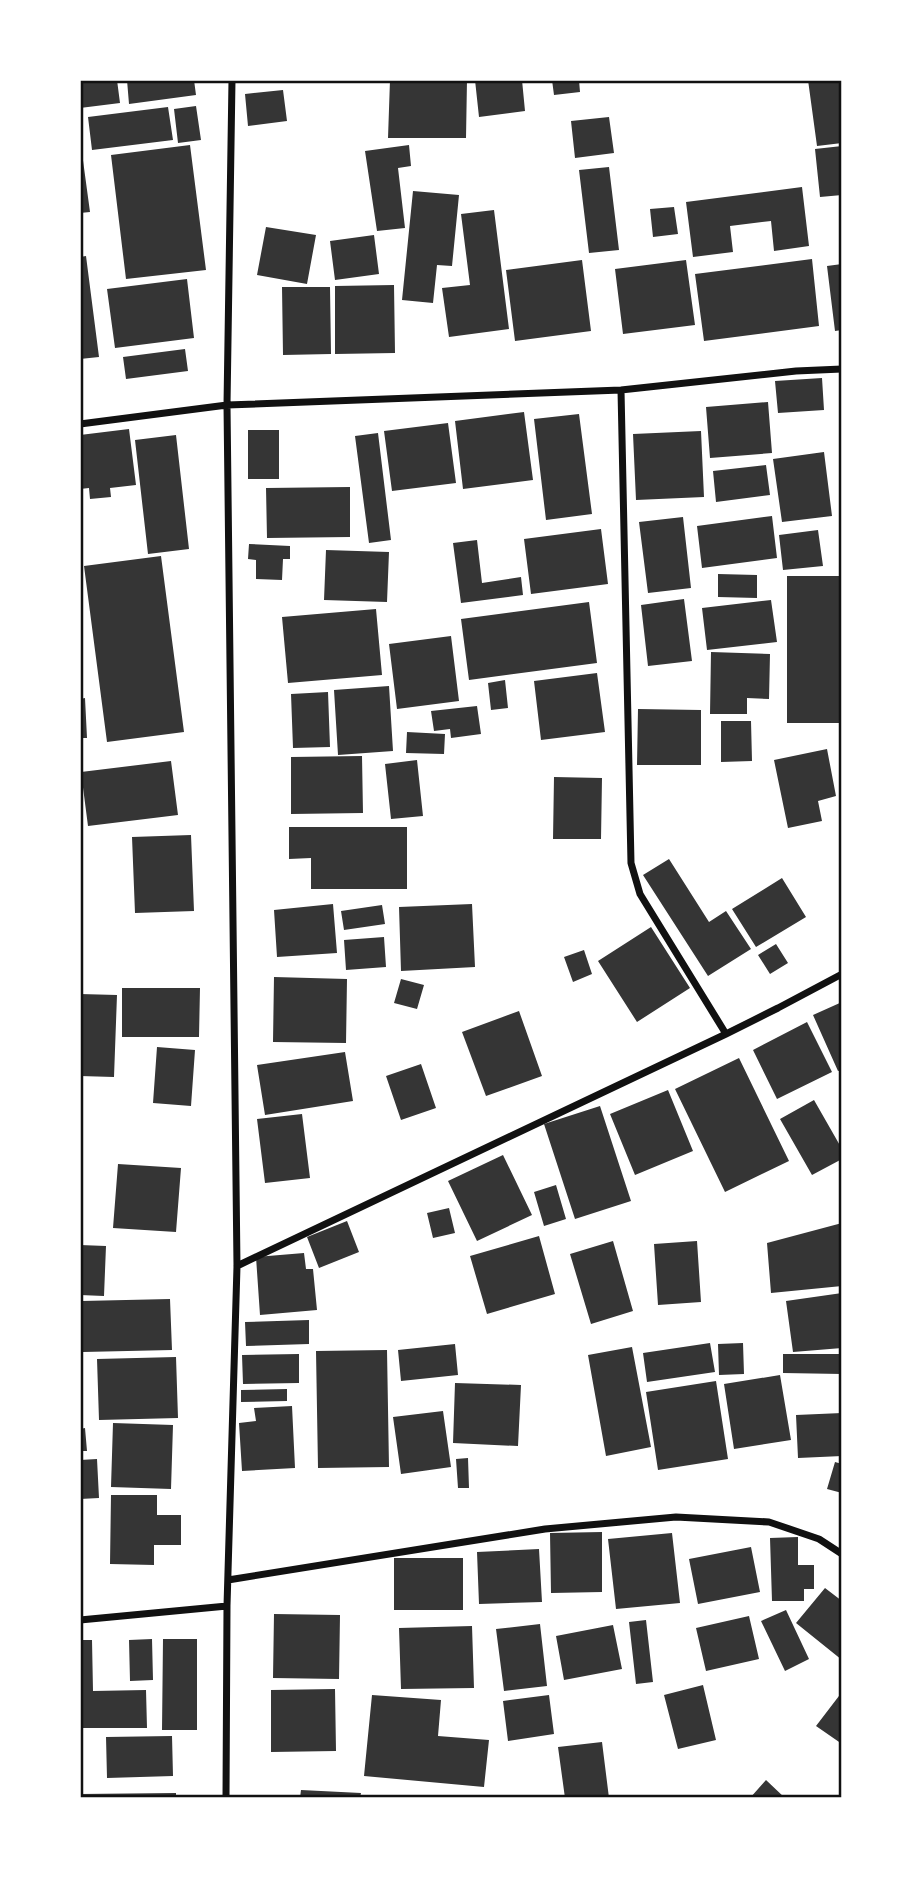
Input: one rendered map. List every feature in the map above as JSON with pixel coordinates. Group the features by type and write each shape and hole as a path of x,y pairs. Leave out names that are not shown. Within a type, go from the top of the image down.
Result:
{"street":[{"path":"226,1797 227,1606 237,1266 227,405 232,80"},
{"path":"80,424 227,405 621,390 796,371 842,369"},
{"path":"621,390 631,863 640,894 726,1034"},
{"path":"237,1266 726,1034 842,974"},
{"path":"228,1580 545,1529 676,1517 769,1522 820,1539 842,1553"},
{"path":"80,1620 227,1606"}],"building":[{"path":"80,80 117,80 120,103 80,108"},
{"path":"127,80 194,80 196,95 129,104"},
{"path":"390,80 467,80 466,138 388,138"},
{"path":"475,80 522,80 525,111 479,117"},
{"path":"552,80 579,80 580,92 554,95"},
{"path":"808,80 842,80 842,143 817,146"},
{"path":"283,90 287,121 248,126 245,94"},
{"path":"196,106 201,140 178,143 174,109"},
{"path":"168,107 173,140 92,150 88,117"},
{"path":"609,117 614,153 575,158 571,121"},
{"path":"190,145 206,270 126,279 111,155"},
{"path":"409,145 411,166 398,168 405,228 377,231 365,151"},
{"path":"842,146 842,195 820,197 815,149"},
{"path":"82,153 90,212 80,213 80,154"},
{"path":"609,167 619,250 589,253 579,170"},
{"path":"802,187 809,246 774,251 771,221 730,226 733,252 693,257 686,202"},
{"path":"413,191 459,195 452,266 437,265 433,303 402,300"},
{"path":"674,207 678,234 653,237 650,209"},
{"path":"494,210 509,329 449,337 442,288 470,285 461,214"},
{"path":"266,227 316,235 307,284 257,275"},
{"path":"374,235 379,274 335,280 330,241"},
{"path":"86,256 99,357 80,359 80,257"},
{"path":"812,259 819,326 704,341 695,274"},
{"path":"582,260 591,331 515,341 506,270"},
{"path":"686,260 695,325 623,334 615,269"},
{"path":"842,264 842,330 835,331 827,266"},
{"path":"187,279 194,338 115,348 107,289"},
{"path":"394,285 395,353 335,354 335,286"},
{"path":"282,287 330,287 331,354 283,355"},
{"path":"185,349 188,371 126,379 123,357"},
{"path":"822,378 824,410 778,413 775,381"},
{"path":"768,402 772,453 710,458 706,407"},
{"path":"524,412 533,480 463,489 455,421"},
{"path":"579,414 592,514 546,520 534,419"},
{"path":"448,423 456,483 392,491 384,431"},
{"path":"129,429 136,485 110,488 111,497 90,499 89,488 80,489 80,435"},
{"path":"248,430 279,430 279,479 248,479"},
{"path":"701,431 704,497 636,500 633,434"},
{"path":"378,433 391,540 369,543 355,436"},
{"path":"176,435 189,549 148,554 135,440"},
{"path":"824,452 832,516 782,522 773,459"},
{"path":"766,465 770,495 716,502 713,471"},
{"path":"350,487 350,537 267,538 266,488"},
{"path":"772,516 777,558 702,568 697,526"},
{"path":"683,517 691,588 648,593 639,522"},
{"path":"601,529 608,584 531,594 524,539"},
{"path":"818,530 823,566 783,570 779,535"},
{"path":"477,540 482,583 521,577 523,595 461,603 453,543"},
{"path":"249,544 290,546 290,559 283,559 282,580 256,579 256,560 248,559"},
{"path":"326,550 389,552 387,602 324,600"},
{"path":"161,556 184,732 107,742 84,566"},
{"path":"718,574 757,575 757,598 718,597"},
{"path":"787,576 842,576 842,723 787,723"},
{"path":"684,599 692,661 648,666 641,605"},
{"path":"771,600 777,642 707,650 702,608"},
{"path":"589,602 597,663 469,680 461,619"},
{"path":"376,609 382,675 288,683 282,617"},
{"path":"451,636 459,701 397,709 389,644"},
{"path":"711,652 770,654 769,699 747,698 747,714 710,714"},
{"path":"597,673 605,732 541,740 534,681"},
{"path":"505,680 508,708 491,710 488,683"},
{"path":"389,686 393,751 338,755 334,690"},
{"path":"328,692 330,747 293,748 291,694"},
{"path":"85,698 87,738 80,738 80,699"},
{"path":"477,706 481,734 451,738 450,729 434,731 431,711"},
{"path":"638,709 701,710 701,765 637,765"},
{"path":"721,721 751,721 752,761 721,762"},
{"path":"407,732 445,734 444,754 406,753"},
{"path":"827,749 836,796 818,801 822,821 788,828 774,760"},
{"path":"362,756 363,813 291,814 291,757"},
{"path":"417,760 423,816 391,819 385,764"},
{"path":"171,761 178,815 88,826 81,772"},
{"path":"554,777 602,778 601,839 553,839"},
{"path":"289,827 407,827 407,889 311,889 311,858 289,859"},
{"path":"191,835 194,911 135,913 132,837"},
{"path":"669,859 709,922 726,911 751,949 708,976 643,875"},
{"path":"782,878 806,917 756,947 732,909"},
{"path":"333,904 337,953 277,957 274,910"},
{"path":"472,904 475,967 401,971 399,907"},
{"path":"382,905 385,924 344,930 341,911"},
{"path":"651,927 690,988 637,1022 598,961"},
{"path":"384,937 386,967 346,970 344,940"},
{"path":"776,944 788,963 770,974 758,955"},
{"path":"584,950 592,974 573,982 564,957"},
{"path":"274,977 347,979 346,1043 273,1042"},
{"path":"401,979 424,985 417,1009 394,1003"},
{"path":"122,988 200,988 199,1037 122,1037"},
{"path":"80,994 117,995 114,1077 80,1076"},
{"path":"842,1002 842,1070 838,1071 813,1015"},
{"path":"519,1011 542,1076 486,1096 462,1032"},
{"path":"807,1022 832,1072 777,1099 753,1050"},
{"path":"157,1047 195,1050 191,1106 153,1103"},
{"path":"345,1052 353,1101 265,1115 257,1065"},
{"path":"739,1058 789,1161 725,1192 675,1089"},
{"path":"421,1064 436,1108 401,1120 386,1076"},
{"path":"668,1090 693,1151 635,1175 610,1114"},
{"path":"814,1100 842,1149 842,1159 812,1175 780,1119"},
{"path":"600,1106 631,1201 575,1219 544,1124"},
{"path":"302,1114 310,1178 265,1183 257,1119"},
{"path":"503,1155 532,1215 477,1241 448,1181"},
{"path":"118,1164 181,1168 176,1232 113,1228"},
{"path":"556,1185 566,1219 544,1226 534,1192"},
{"path":"449,1208 455,1233 433,1238 427,1213"},
{"path":"347,1221 359,1252 319,1268 307,1237"},
{"path":"842,1223 842,1286 771,1293 767,1243"},
{"path":"539,1236 555,1294 487,1314 470,1256"},
{"path":"613,1241 633,1311 591,1324 570,1254"},
{"path":"697,1241 701,1302 658,1305 654,1244"},
{"path":"80,1245 106,1246 104,1296 80,1295"},
{"path":"304,1253 306,1269 313,1269 317,1310 260,1315 256,1257"},
{"path":"842,1293 842,1348 793,1352 786,1301"},
{"path":"170,1299 172,1350 83,1352 82,1301"},
{"path":"309,1320 309,1344 246,1346 245,1322"},
{"path":"710,1343 715,1372 647,1382 643,1353"},
{"path":"743,1343 744,1374 719,1375 718,1344"},
{"path":"455,1344 458,1375 401,1381 398,1350"},
{"path":"632,1347 651,1447 606,1456 588,1355"},
{"path":"387,1350 389,1467 318,1468 316,1351"},
{"path":"299,1354 299,1383 243,1384 242,1355"},
{"path":"783,1354 842,1354 842,1374 783,1373"},
{"path":"176,1357 178,1418 99,1420 97,1359"},
{"path":"780,1375 791,1440 734,1449 724,1384"},
{"path":"716,1381 728,1459 658,1470 646,1392"},
{"path":"455,1383 521,1385 518,1446 453,1443"},
{"path":"287,1389 287,1401 241,1402 241,1390"},
{"path":"292,1406 295,1468 242,1471 239,1423 256,1421 254,1408"},
{"path":"443,1411 451,1467 401,1474 393,1417"},
{"path":"842,1413 842,1456 798,1458 796,1415"},
{"path":"113,1423 173,1425 171,1489 111,1487"},
{"path":"85,1428 87,1451 80,1451 80,1429"},
{"path":"468,1458 469,1488 458,1488 456,1459"},
{"path":"97,1459 99,1498 80,1499 80,1460"},
{"path":"835,1462 842,1464 842,1493 827,1489"},
{"path":"111,1495 157,1495 157,1515 181,1515 181,1545 154,1545 154,1565 110,1564"},
{"path":"602,1532 602,1592 551,1593 550,1533"},
{"path":"672,1533 680,1603 616,1609 608,1539"},
{"path":"798,1537 798,1565 814,1565 814,1589 804,1589 804,1601 772,1601 770,1538"},
{"path":"751,1547 760,1592 698,1604 689,1559"},
{"path":"539,1549 542,1602 479,1604 477,1552"},
{"path":"394,1558 463,1558 463,1610 394,1610"},
{"path":"825,1588 842,1601 842,1660 796,1623"},
{"path":"786,1610 809,1659 785,1671 761,1621"},
{"path":"274,1614 340,1615 339,1679 273,1678"},
{"path":"749,1616 759,1659 706,1671 696,1628"},
{"path":"646,1620 653,1682 636,1684 629,1622"},
{"path":"540,1624 547,1686 504,1691 496,1629"},
{"path":"613,1625 622,1669 564,1680 556,1636"},
{"path":"472,1626 474,1688 401,1689 399,1628"},
{"path":"152,1639 153,1680 130,1681 129,1640"},
{"path":"163,1639 197,1639 197,1730 162,1730"},
{"path":"80,1640 92,1640 93,1691 146,1690 147,1728 80,1728"},
{"path":"703,1685 716,1740 678,1749 664,1695"},
{"path":"335,1689 336,1751 271,1752 271,1690"},
{"path":"842,1692 842,1744 816,1726"},
{"path":"372,1695 441,1700 438,1736 489,1740 484,1787 364,1776"},
{"path":"549,1695 554,1734 508,1741 503,1701"},
{"path":"172,1736 173,1776 107,1778 106,1737"},
{"path":"602,1742 609,1798 565,1798 558,1747"},
{"path":"766,1780 785,1798 750,1798"},
{"path":"301,1790 361,1793 360,1798 300,1798"},
{"path":"176,1793 176,1798 80,1798 80,1794"}]}
